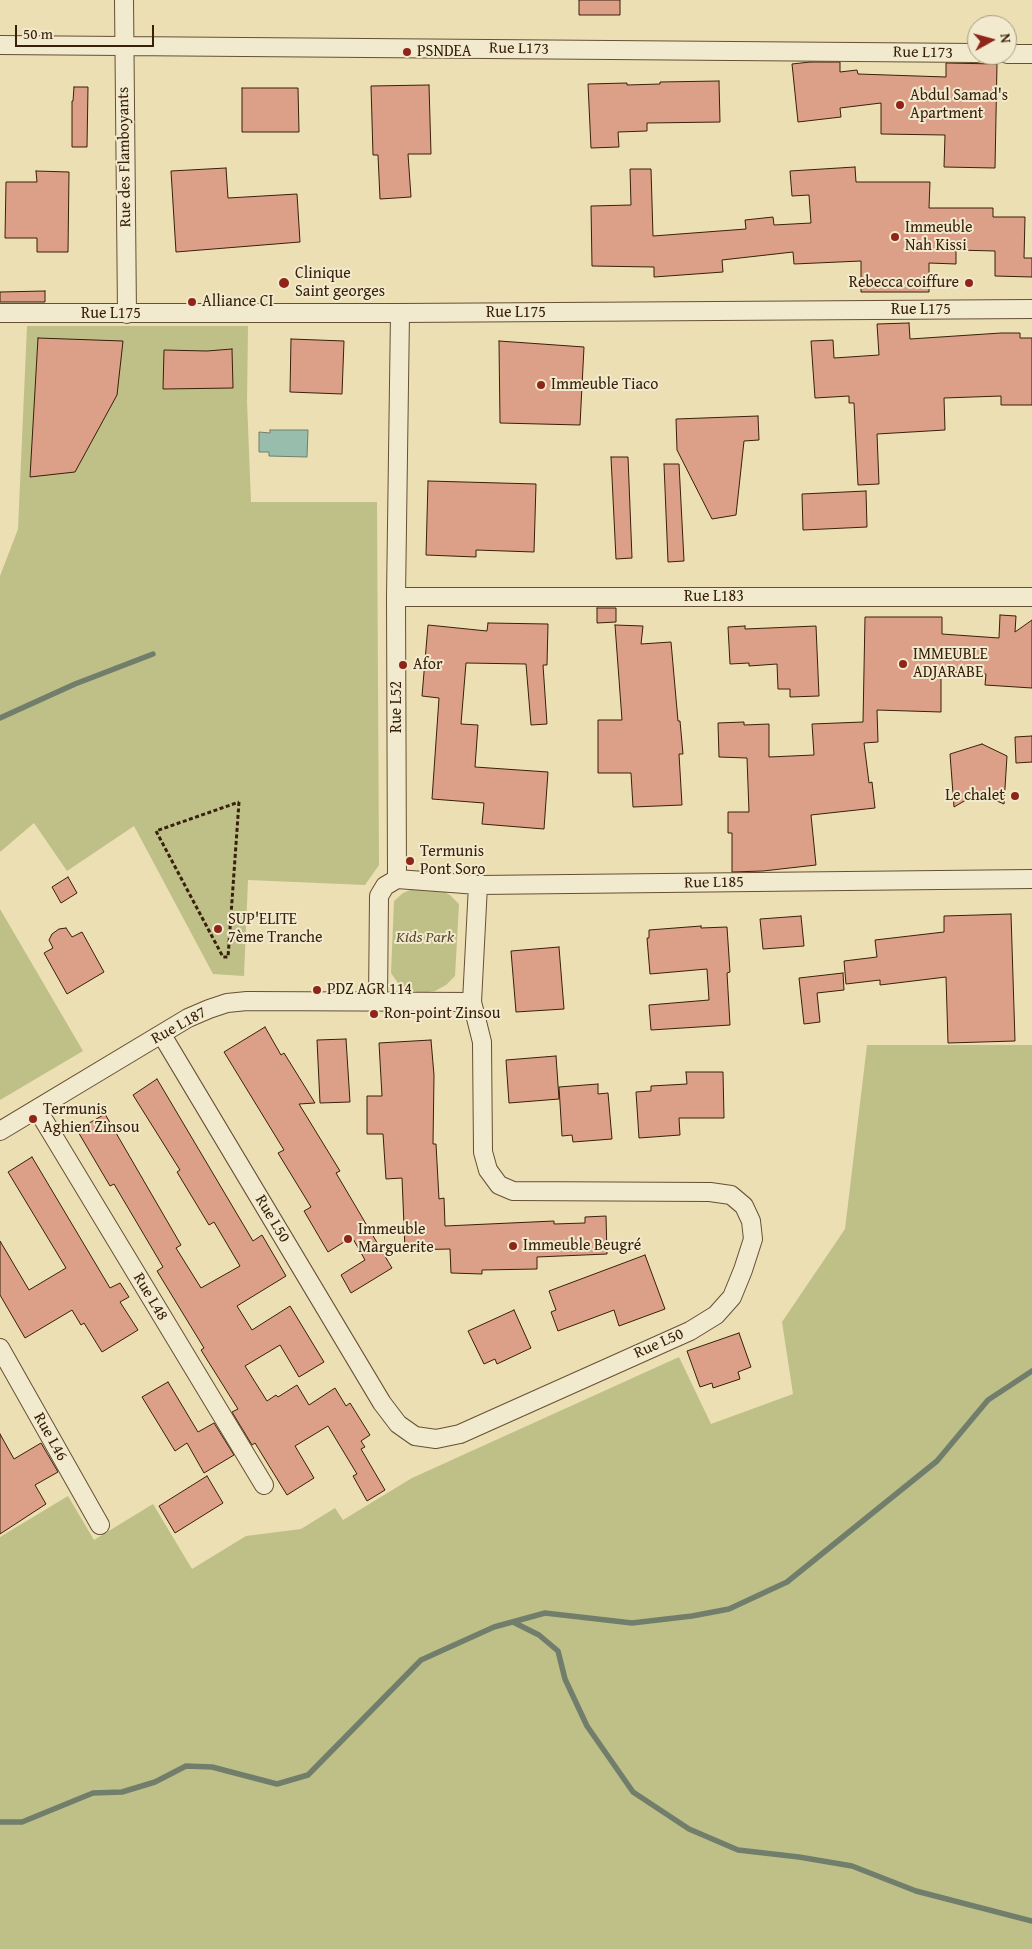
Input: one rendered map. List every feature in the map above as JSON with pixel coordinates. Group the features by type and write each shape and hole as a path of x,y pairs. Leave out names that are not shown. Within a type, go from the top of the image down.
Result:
{"street":[{"name":"Rue des Flamboyants","path":"124,0 127,314"},
{"name":"Rue L173","path":"0,45 124,44 967,53"},
{"path":"1017,54 1032,54"},
{"name":"Rue L175","path":"0,313 400,313 1032,309"},
{"name":"Rue L52","path":"397,879 396,597 400,313"},
{"name":"Rue L183","path":"396,597 1032,596"},
{"path":"378,1002 380,896 385,886 397,879"},
{"name":"Rue L185","path":"397,879 478,885 1032,879"},
{"name":"Rue L50","path":"162,1035 382,1403 398,1424 415,1436 436,1439 460,1434 690,1330 716,1315 732,1297 743,1270 752,1239 751,1221 744,1206 731,1195 710,1192 514,1191 500,1185 488,1170 484,1152 482,1042 472,1002 478,885"},
{"name":"Rue L187","path":"0,1131 188,1018 209,1008 227,1003 247,1001 472,1002"},
{"name":"Rue L48","path":"37,1109 264,1485"},
{"name":"Rue L46","path":"0,1348 100,1525"}],"path":[{"path":"239,802 233,879 228,957 223,957 156,830 239,802"}],"green space":[{"path":"27,326 248,326 247,401 251,502 377,502 379,865 365,885 248,880 244,976 213,974 134,826 67,871 34,823 0,852 0,576 18,529"},
{"name":"Kids Park","path":"415,888 439,889 450,895 459,904 455,976 446,985 435,991 422,993 410,990 398,983 391,973 394,901 403,893"},
{"path":"0,909 83,1051 0,1100"},
{"path":"867,1045 1032,1045 1032,1949 0,1949 0,1537 68,1496 94,1540 153,1504 192,1569 246,1536 301,1529 335,1508 343,1520 412,1478 679,1357 711,1424 793,1394 782,1322 845,1229"}],"shaded area":[{"path":"270,430 308,430 307,457 269,456 269,452 259,452 259,432 270,433"}],"building":[{"path":"579,0 620,0 620,15 579,15"},
{"path":"840,62 840,72 857,70 858,74 946,77 946,63 997,65 995,168 944,167 945,135 881,134 881,103 840,108 841,117 798,122 792,64"},
{"path":"719,81 720,122 647,123 647,131 618,132 619,147 591,148 588,84 627,83 627,85 660,84 660,82"},
{"path":"429,85 431,154 408,154 411,197 380,199 378,155 373,155 371,86"},
{"path":"74,87 88,87 87,147 72,147 72,101"},
{"path":"242,88 298,88 299,132 242,132"},
{"path":"855,167 856,182 930,182 929,208 993,208 993,217 1025,217 1024,258 1032,258 1032,277 995,276 995,251 956,250 956,264 929,263 929,292 861,292 861,261 794,264 793,252 722,260 723,272 654,277 654,267 592,266 591,206 631,205 630,169 651,169 653,236 746,229 745,220 773,217 774,225 811,223 809,195 792,196 790,171"},
{"path":"226,168 228,198 297,194 300,242 176,252 171,171"},
{"path":"36,171 69,172 68,252 37,252 37,238 5,238 6,182 37,182"},
{"path":"45,291 45,302 0,302 0,292"},
{"path":"909,323 910,339 1001,333 1020,333 1020,338 1032,338 1032,405 1001,405 1001,396 944,398 945,430 877,434 879,484 858,485 854,403 849,403 849,396 815,398 811,341 833,340 834,358 879,355 877,324"},
{"path":"38,338 123,341 117,395 75,472 30,477"},
{"path":"291,339 344,341 342,394 290,392"},
{"name":"Immeuble Tiaco","path":"499,341 584,347 580,425 500,423"},
{"path":"232,349 233,388 163,389 164,350 207,351"},
{"path":"758,416 759,440 744,441 736,515 712,519 677,450 676,419"},
{"path":"611,457 628,457 632,558 616,559"},
{"path":"664,464 679,464 684,561 668,562"},
{"path":"428,481 536,484 534,552 476,550 476,557 426,555"},
{"path":"866,491 867,527 803,530 802,494"},
{"path":"597,608 616,608 616,622 597,623"},
{"path":"1000,615 1016,616 1015,632 1032,620 1032,688 985,685 986,674 941,672 941,712 877,710 878,742 864,743 869,783 872,782 875,808 811,815 816,865 763,871 732,872 732,833 728,833 728,812 749,812 747,758 719,757 718,723 744,722 744,725 769,724 769,757 814,755 812,724 863,722 865,617 942,617 942,634 999,638"},
{"path":"488,623 548,624 547,665 543,665 547,724 531,725 526,664 466,663 461,724 478,725 475,767 548,772 544,829 482,824 484,803 432,799 439,698 422,696 428,625 487,631"},
{"path":"615,625 643,626 641,644 671,642 683,754 679,754 682,805 633,807 631,773 598,773 598,720 622,720"},
{"path":"745,626 745,629 816,626 819,696 790,697 790,689 778,689 777,664 749,666 749,663 730,664 728,627"},
{"path":"1032,736 1032,762 1016,763 1015,737"},
{"path":"982,744 1007,756 1004,804 978,793 954,807 950,754"},
{"path":"68,877 77,893 61,903 52,887"},
{"path":"1011,914 1015,1041 948,1043 946,977 880,985 880,980 846,984 844,961 877,957 875,940 944,932 944,916"},
{"path":"801,916 804,946 763,949 760,919"},
{"path":"701,926 701,928 727,927 730,972 727,973 730,1025 651,1030 649,1005 709,1000 707,969 650,974 647,938 649,938 649,930"},
{"path":"66,928 72,937 82,932 104,972 67,994 44,953 53,948 49,940 52,934 59,929"},
{"path":"559,947 564,1009 516,1012 511,951"},
{"path":"843,973 844,990 817,993 820,1022 804,1024 799,978"},
{"path":"265,1027 281,1055 284,1053 315,1103 299,1104 340,1171 336,1173 392,1268 351,1293 341,1275 365,1260 352,1237 328,1252 304,1211 311,1207 278,1153 284,1150 224,1052"},
{"path":"346,1039 350,1102 320,1103 317,1040"},
{"path":"431,1040 434,1075 433,1144 436,1144 439,1199 444,1198 445,1226 554,1221 554,1224 585,1223 585,1217 606,1216 607,1254 537,1257 537,1269 482,1270 482,1274 451,1273 450,1249 405,1250 402,1178 386,1179 383,1134 367,1134 367,1096 382,1096 379,1043"},
{"path":"556,1056 559,1099 509,1103 506,1060"},
{"path":"686,1072 723,1072 724,1118 679,1118 680,1135 639,1138 636,1092 651,1091 651,1086 687,1084"},
{"path":"157,1079 253,1241 262,1235 286,1276 237,1306 252,1330 290,1306 324,1362 299,1377 280,1345 245,1366 267,1401 276,1395 278,1397 297,1385 309,1405 335,1388 346,1406 350,1403 370,1435 361,1441 365,1447 361,1449 385,1490 367,1501 353,1476 357,1474 328,1426 295,1446 314,1478 287,1495 255,1443 252,1445 232,1412 238,1409 201,1350 204,1348 157,1271 163,1267 114,1184 110,1186 77,1130 105,1114 181,1245 176,1248 201,1288 240,1266 214,1222 209,1225 177,1172 180,1170 133,1095"},
{"path":"598,1084 598,1094 608,1093 612,1139 573,1142 572,1135 562,1136 559,1087"},
{"path":"32,1157 110,1288 120,1283 129,1297 120,1302 138,1330 102,1352 84,1323 81,1325 72,1310 25,1338 0,1295 0,1241 29,1290 66,1268 8,1172"},
{"path":"645,1255 665,1309 619,1326 614,1310 558,1331 551,1312 556,1310 549,1291"},
{"path":"514,1310 531,1348 497,1364 495,1359 484,1364 468,1331"},
{"path":"739,1333 751,1367 738,1372 740,1379 713,1388 712,1383 700,1387 687,1351"},
{"path":"168,1382 198,1432 214,1423 234,1455 204,1473 187,1443 175,1451 142,1397"},
{"path":"0,1434 14,1459 41,1443 58,1472 35,1485 46,1504 0,1534"},
{"path":"207,1476 223,1503 175,1533 159,1506"}],"waterway":[{"path":"0,718 75,684 153,654"},
{"path":"0,1822 22,1822 93,1793 122,1792 155,1782 186,1766 212,1767 277,1784 308,1775 421,1660 494,1627 545,1613 632,1623 692,1616 729,1609 787,1582 937,1461 988,1400 1032,1371"},
{"path":"513,1622 539,1635 558,1651 565,1679 587,1726 633,1792 689,1829 738,1850 799,1857 852,1866 916,1891 1032,1921"}],"place":[{"name":"PSNDEA","path":"407,52"},
{"name":"Abdul Samad's Apartment","path":"900,105"},
{"name":"Immeuble Nah Kissi","path":"895,237"},
{"name":"Clinique Saint georges","path":"284,283"},
{"name":"Rebecca coiffure","path":"969,283"},
{"name":"Alliance CI","path":"192,302"},
{"name":"Immeuble Tiaco","path":"541,385"},
{"name":"IMMEUBLE ADJARABE","path":"903,664"},
{"name":"Afor","path":"403,665"},
{"name":"Le chalet","path":"1015,796"},
{"name":"Termunis Pont Soro","path":"410,861"},
{"name":"SUP'ELITE 7ème Tranche","path":"218,929"},
{"name":"PDZ AGR 114","path":"317,990"},
{"name":"Ron-point Zinsou","path":"374,1014"},
{"name":"Termunis Aghien Zinsou","path":"33,1119"},
{"name":"Immeuble Marguerite","path":"348,1239"},
{"name":"Immeuble Beugré","path":"513,1246"}]}
